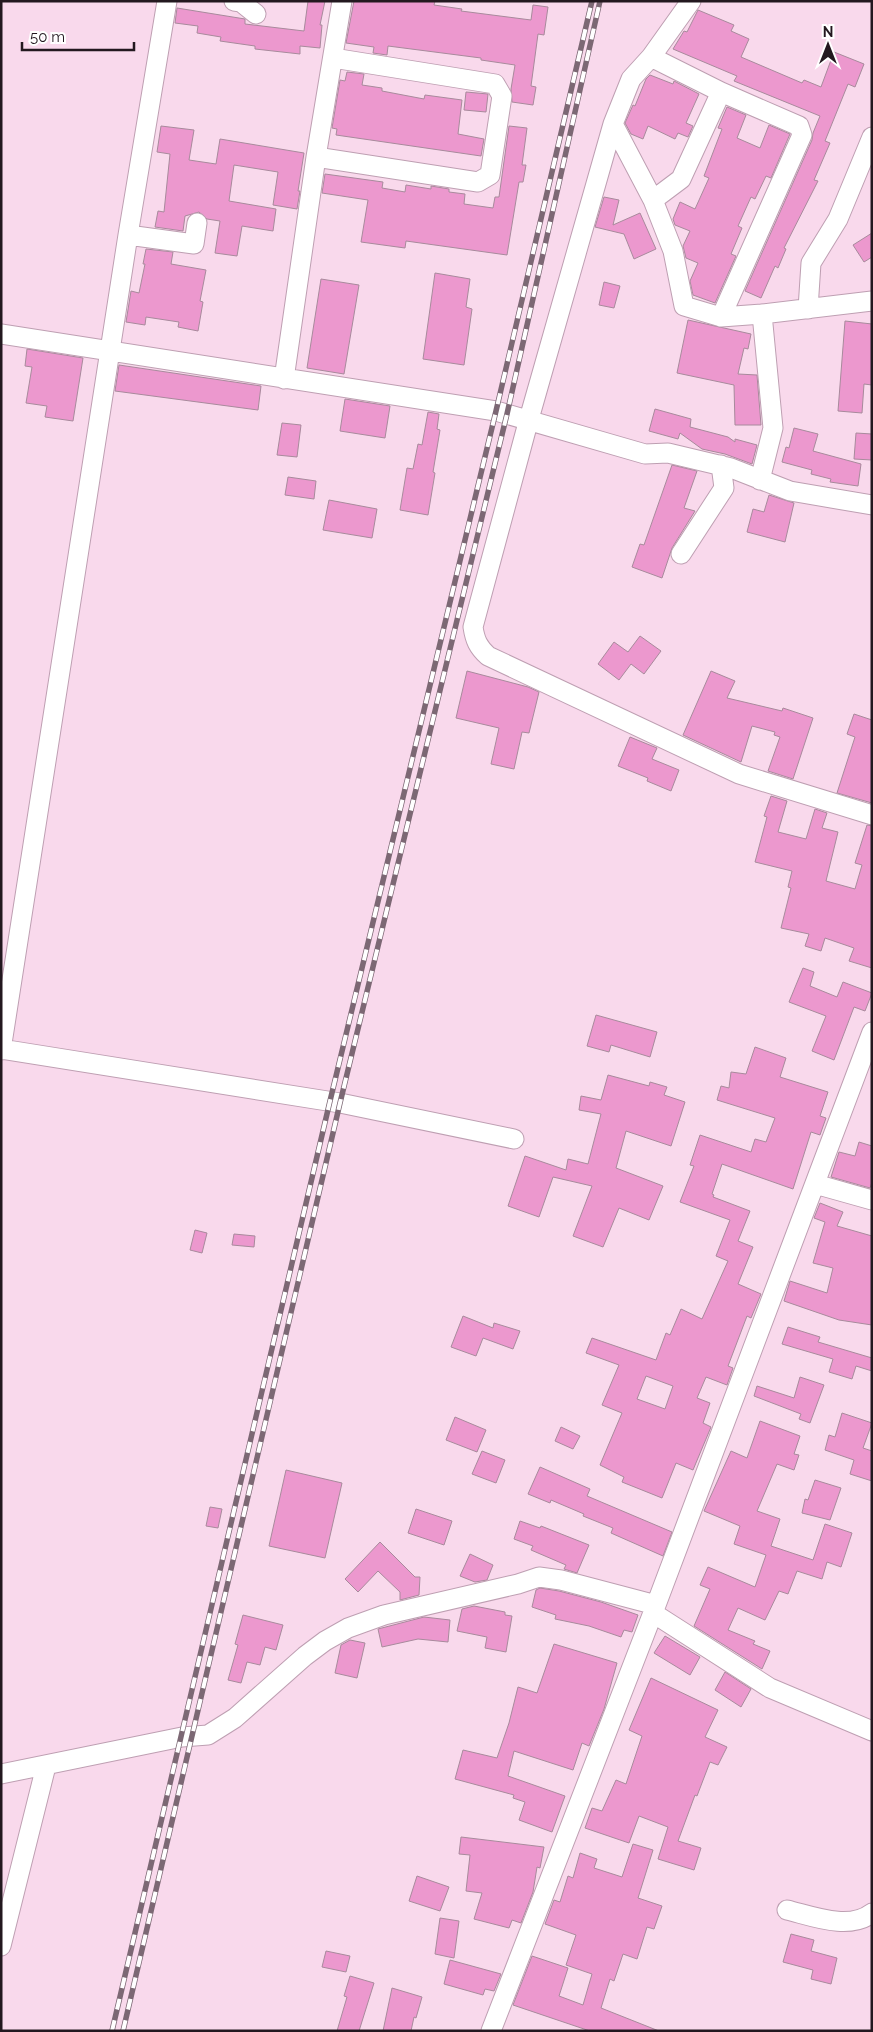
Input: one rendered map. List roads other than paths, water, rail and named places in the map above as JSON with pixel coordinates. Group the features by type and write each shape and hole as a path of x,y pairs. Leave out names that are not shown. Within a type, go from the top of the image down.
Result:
{"street":[{"path":"167,1 128,235 1,1049 340,1103 514,1139"},
{"path":"284,379 316,157 342,1"},
{"path":"691,1 651,57 631,79 613,124 529,419 473,627 475,639 479,648 488,656 739,774 872,816"},
{"path":"239,2 256,14"},
{"path":"651,57 721,92 799,126 802,135 721,317"},
{"path":"316,157 478,182 490,175 502,96 495,84 333,58"},
{"path":"653,200 681,179 721,92"},
{"path":"613,124 653,200 673,251 684,306 721,317 872,302"},
{"path":"808,309 812,263 838,219 872,137"},
{"path":"128,235 194,244 197,223"},
{"path":"760,480 773,428 762,314"},
{"path":"1,334 496,411 646,454 668,452 720,465 790,491 872,505"},
{"path":"681,554 724,488 720,465"},
{"path":"491,2031 654,1609 872,1032"},
{"path":"816,1184 872,1200"},
{"path":"1,1774 182,1737 208,1735 236,1718 325,1641 348,1628 384,1615 518,1584 540,1577 561,1580 654,1609 770,1688 872,1731"},
{"path":"1,1946 46,1766"},
{"path":"787,1910 843,1922 864,1919 872,1913"}],"railway":[{"path":"112,2031 330,1101 496,411 592,1"},
{"path":"123,2031 340,1103 507,414 600,1"}]}
